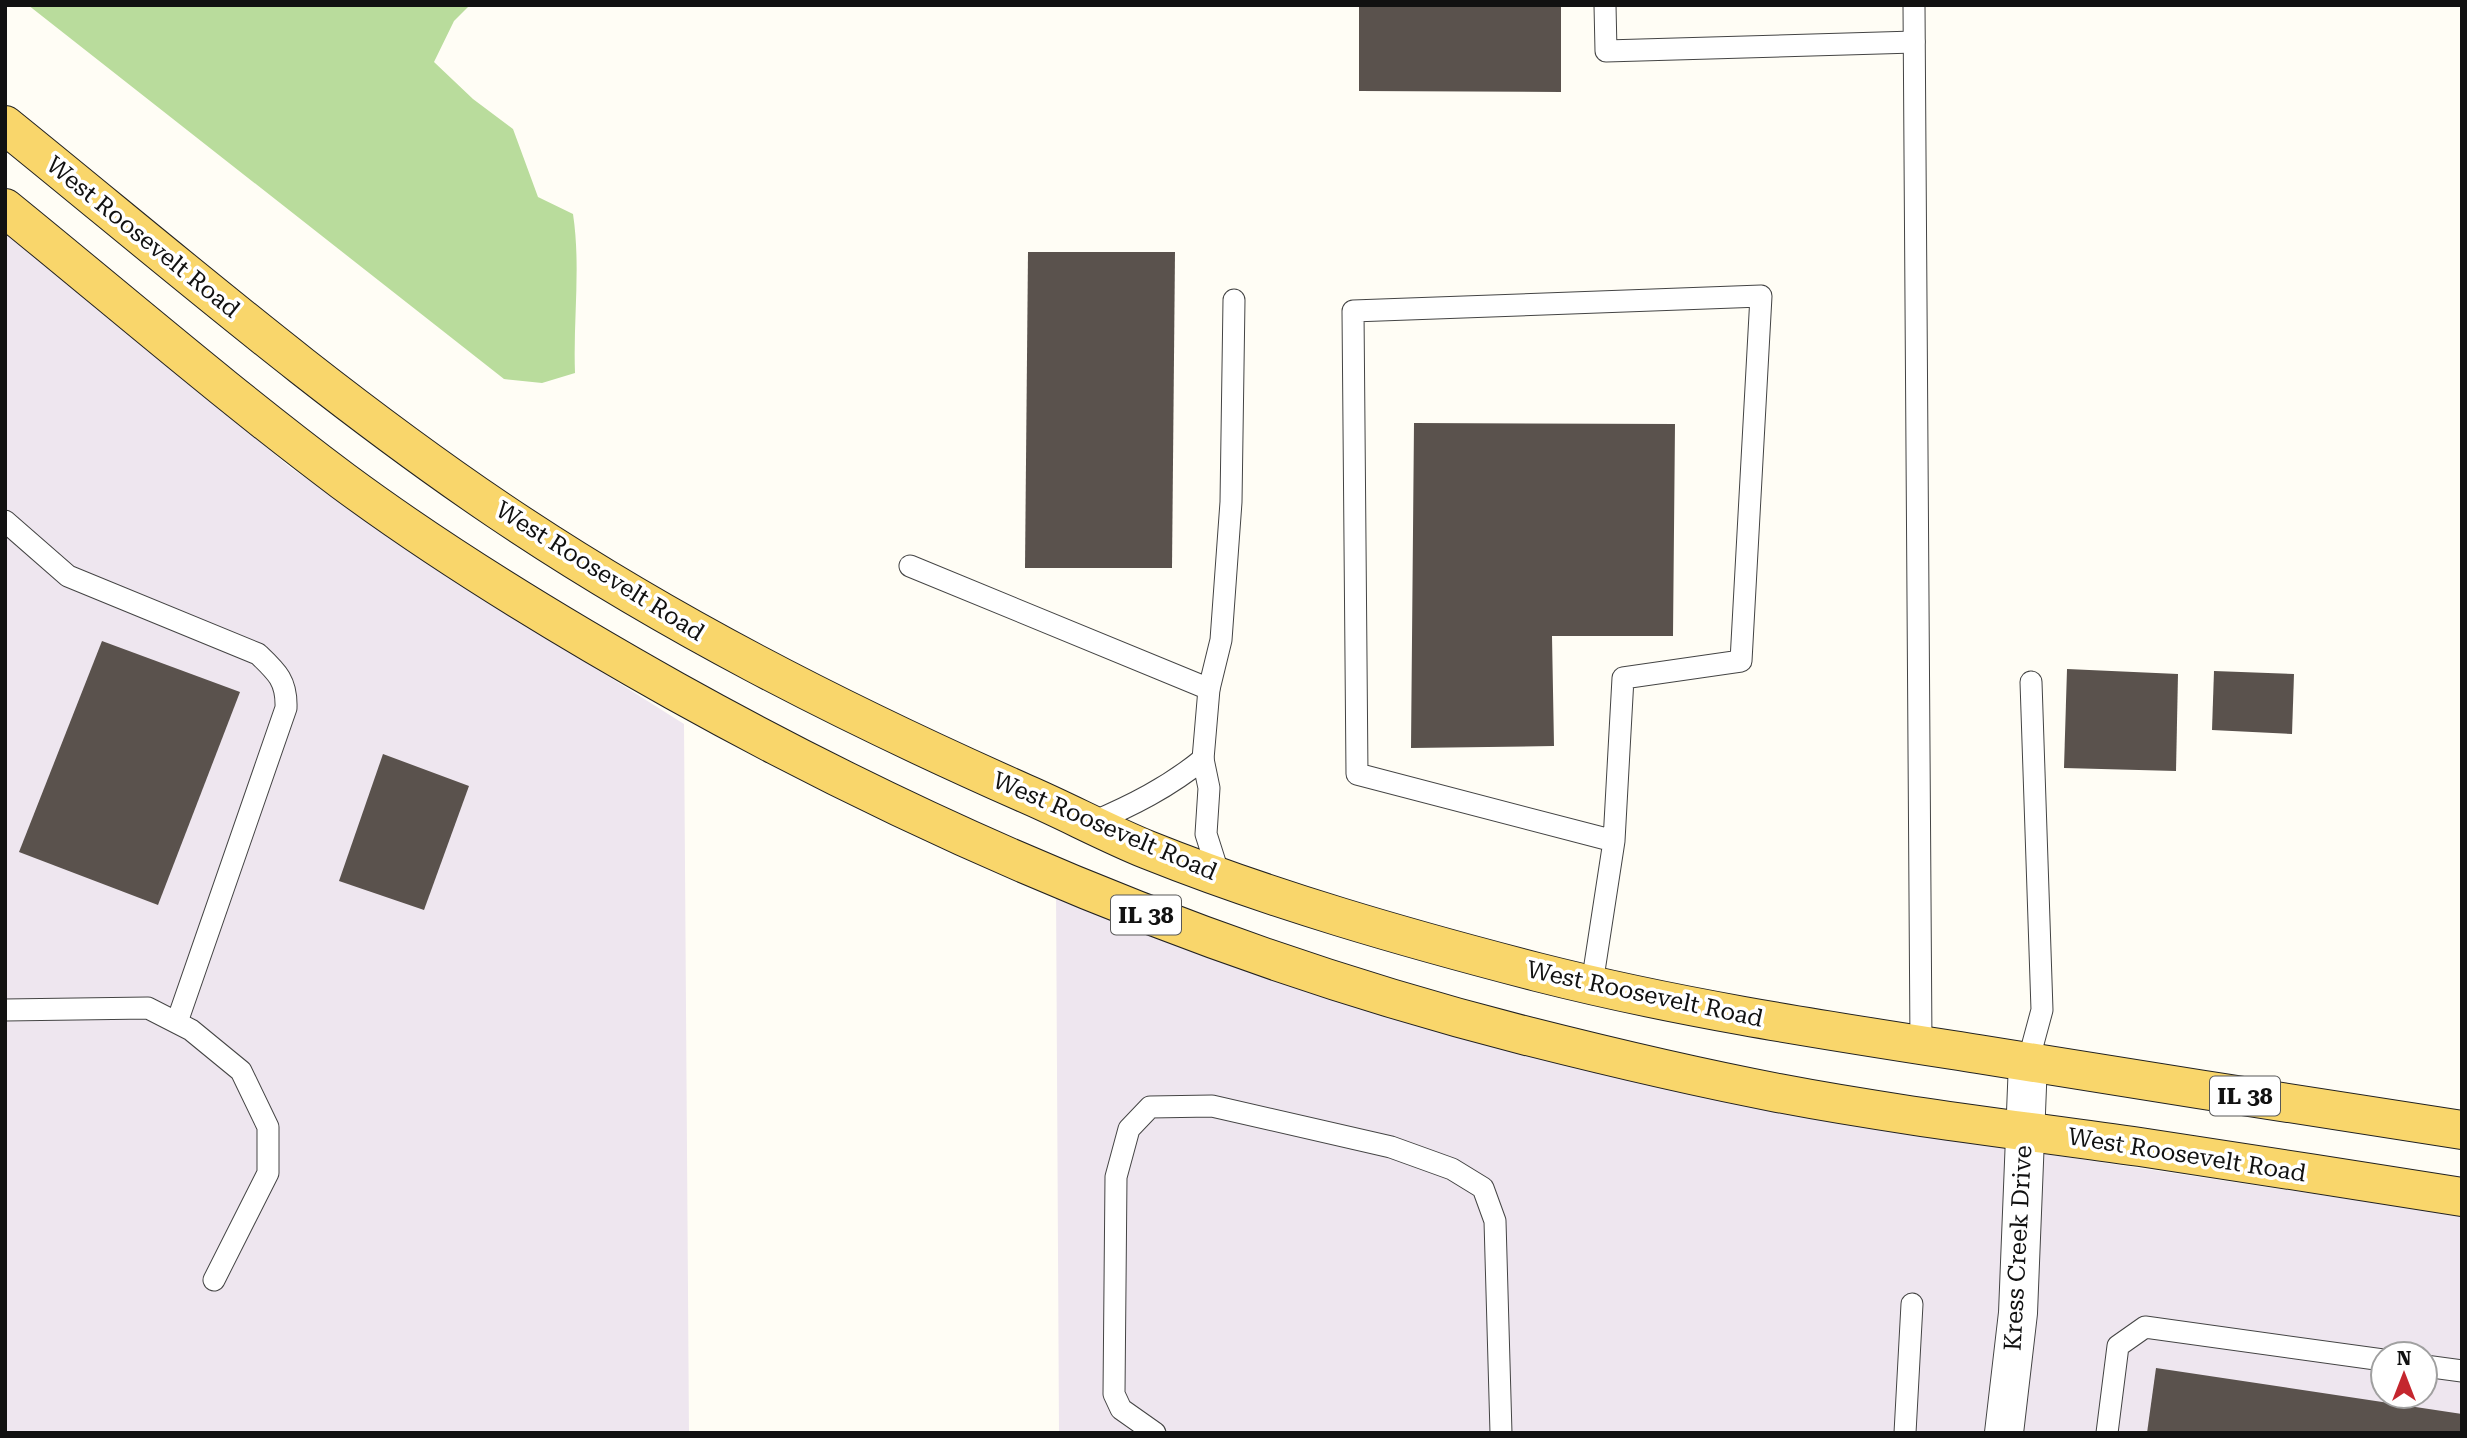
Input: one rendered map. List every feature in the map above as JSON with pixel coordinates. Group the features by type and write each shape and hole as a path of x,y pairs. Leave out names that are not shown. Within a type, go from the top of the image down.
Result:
{"main road":[{"name":"West Roosevelt Road","path":"5,125 303,367 497,509 626,592 781,680 906,742 1150,850 1378,928 1592,984 1788,1025 2462,1130"},
{"name":"West Roosevelt Road","path":"5,208 345,483 464,562 594,645 752,734 884,802 1008,859 1230,946 1521,1035 1782,1094 2462,1197"}],"street":[{"name":"Kress Creek Drive","path":"2004,1433 2018,1313 2028,1062"}],"lane":[{"path":"1605,5 1606,51 1914,42"},
{"path":"1914,5 1921,1045"},
{"path":"1592,984 1614,841 1623,678 1741,661 1761,296 1353,311 1357,774 1614,841"},
{"path":"1219,875 1206,834 1209,788 1203,759 1209,689 1221,640 1231,502 1234,300"},
{"path":"5,520 68,576 258,654 276,671 287,691 286,708 177,1022"},
{"path":"910,566 1209,689"},
{"path":"2028,1062 2042,1010 2031,681"},
{"path":"1091,823 1135,804 1180,779 1203,759"},
{"path":"5,1010 148,1008 191,1030 241,1071 268,1127 268,1173 214,1280"},
{"path":"1155,1433 1121,1409 1114,1394 1116,1177 1129,1129 1150,1107 1212,1106 1391,1147 1452,1169 1483,1188 1494,1221 1501,1433"},
{"path":"1905,1433 1912,1304"},
{"path":"2107,1433 2118,1346 2145,1328 2369,1358"},
{"path":"2439,1368 2462,1371"}],"shaded area":[{"path":"5,229 291,468 495,605 684,724 689,1433 5,1433"},
{"path":"1056,890 1415,1024 2011,1149 2462,1216 2462,1433 1059,1433"}],"green space":[{"path":"28,5 470,5 454,21 434,62 473,99 513,129 538,197 573,214 577,274 575,373 542,383 504,379"}],"building":[{"path":"1359,5 1561,5 1561,92 1359,91"},
{"path":"1028,252 1175,252 1172,568 1025,568"},
{"path":"1414,423 1675,424 1673,636 1552,636 1554,746 1411,748"},
{"path":"102,641 240,692 158,905 19,852"},
{"path":"2067,669 2178,674 2176,771 2064,768"},
{"path":"2214,671 2294,674 2292,734 2212,730"},
{"path":"383,754 469,786 424,910 339,881"},
{"path":"2156,1368 2369,1400 2369,1410 2435,1410 2462,1414 2462,1433 2147,1433"}]}
